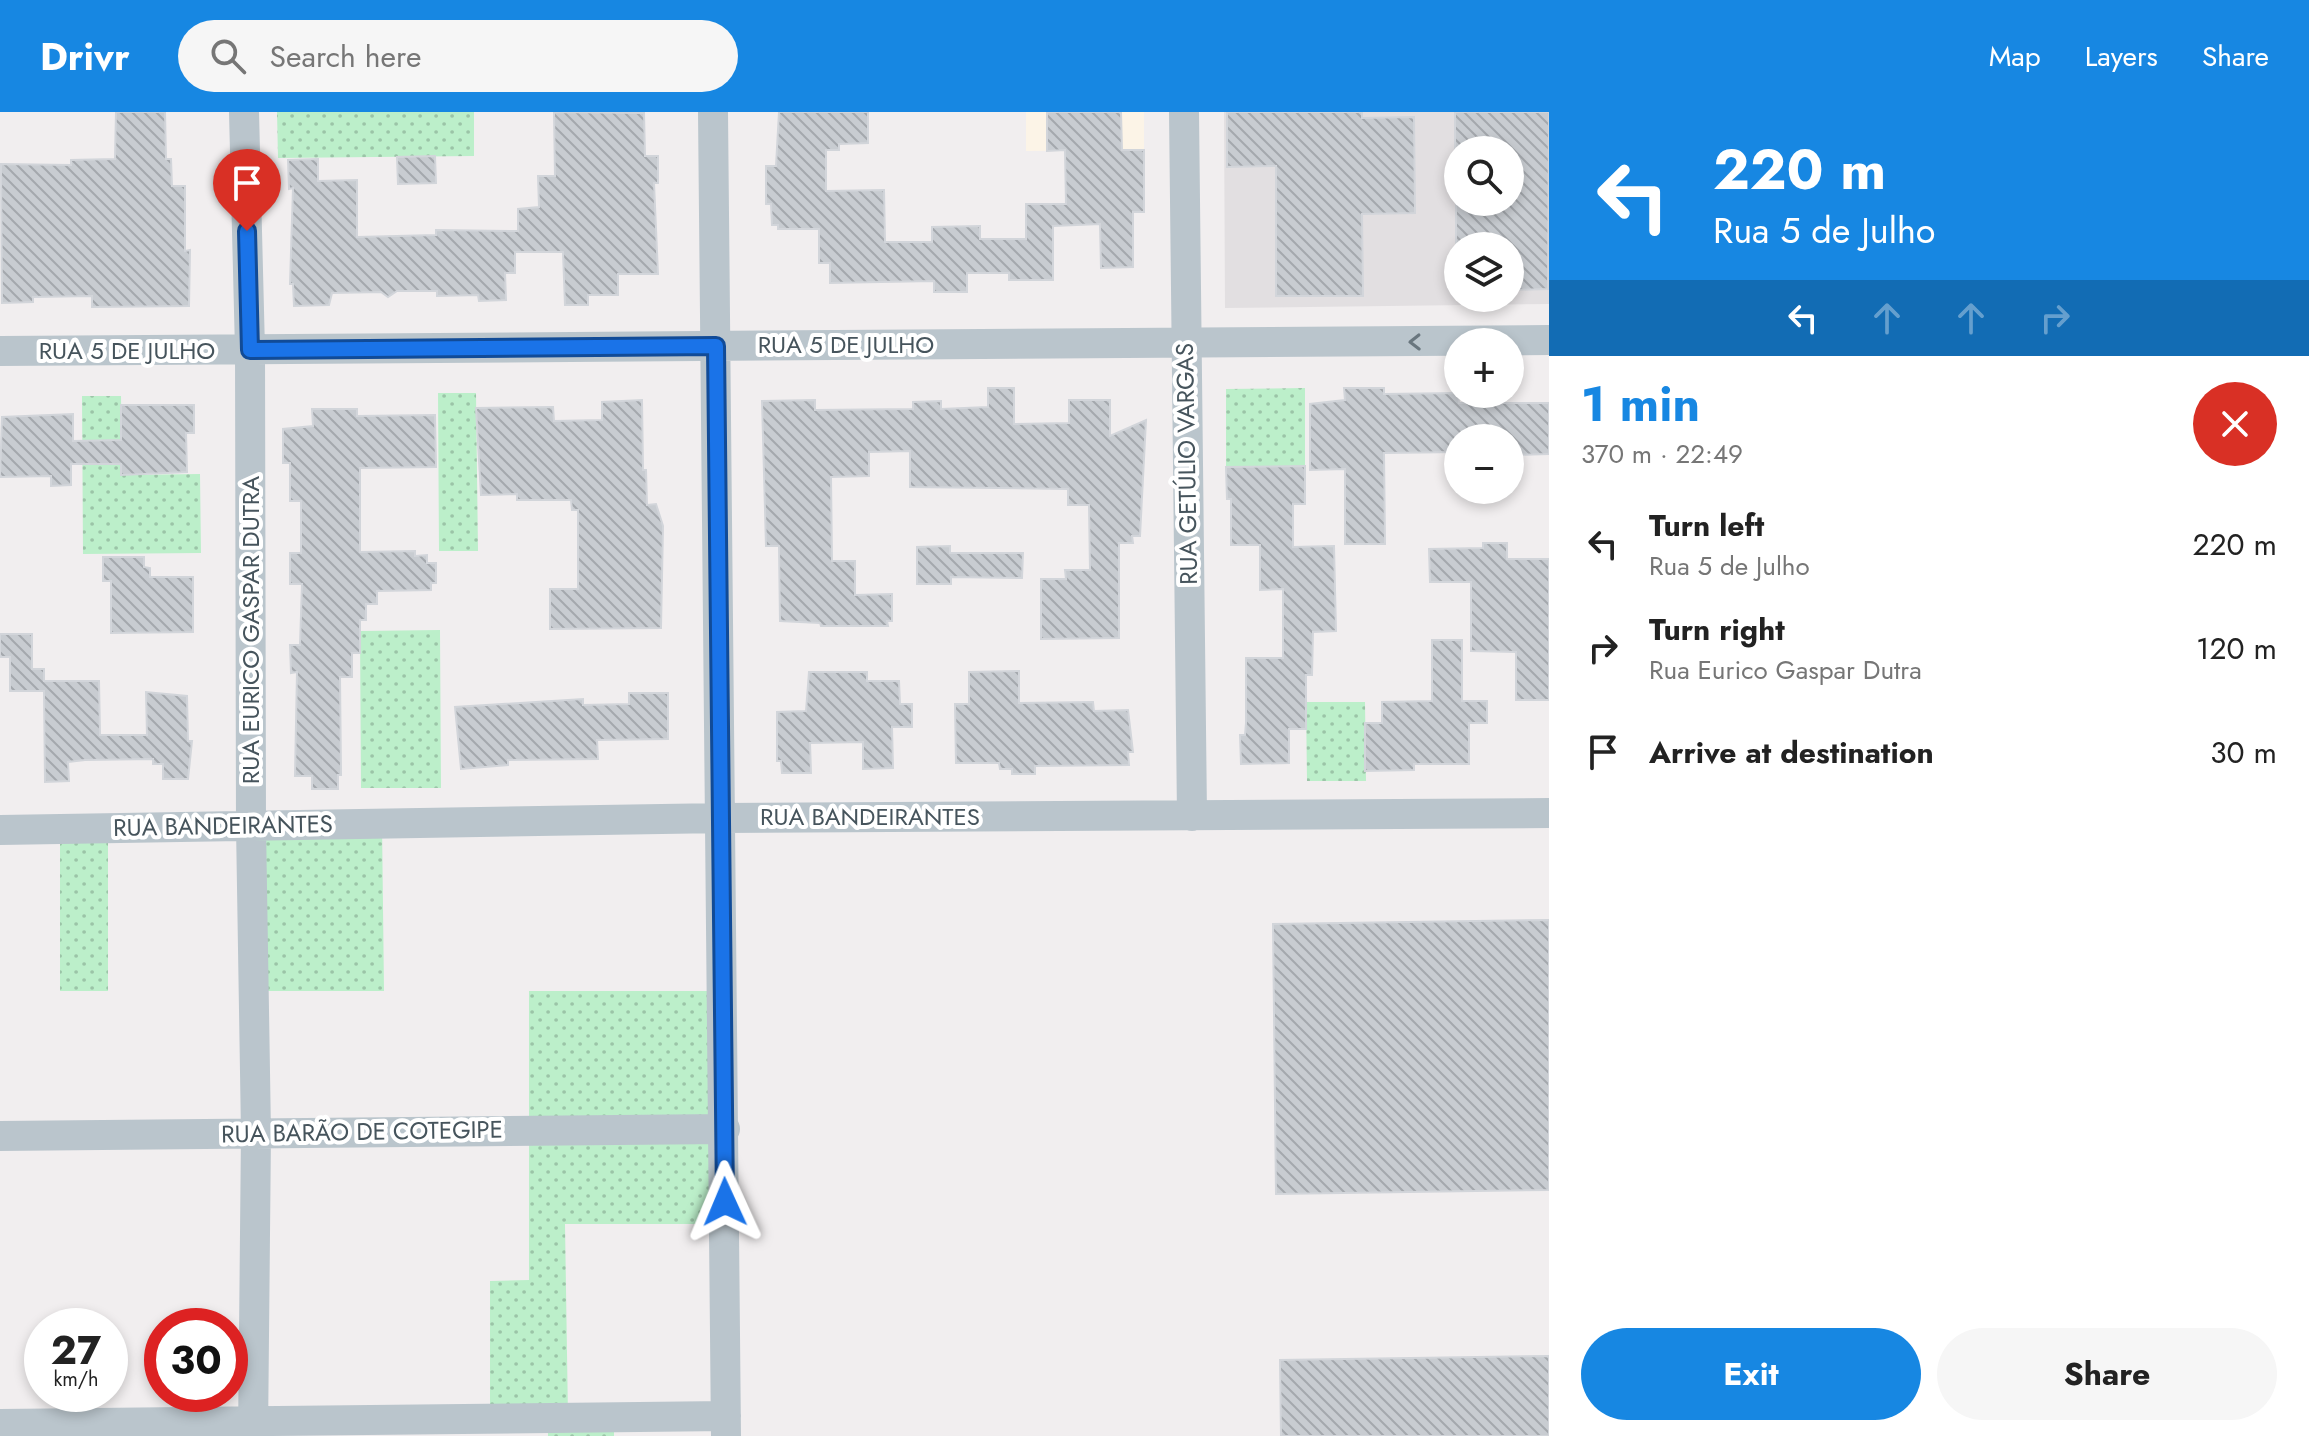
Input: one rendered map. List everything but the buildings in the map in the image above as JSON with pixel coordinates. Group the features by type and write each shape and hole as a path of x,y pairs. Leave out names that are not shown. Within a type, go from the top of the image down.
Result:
{"street":[{"name":"RUA EURICO GASPAR DUTRA","path":"244,112 250,350 251,826 256,1133 253,1428"},
{"path":"0,1424 253,1428 726,1426 723,818 713,112"},
{"name":"RUA GETÚLIO VARGAS","path":"1184,112 1192,816"},
{"name":"RUA 5 DE JULHO","path":"0,351 1549,340"},
{"name":"RUA BANDEIRANTES","path":"0,830 723,818 1549,813"},
{"name":"RUA BARÃO DE COTEGIPE","path":"0,1136 725,1129"}],"shaded area":[{"path":"1026,112 1144,112 1144,150 1026,151"},
{"path":"1224,112 1549,112 1549,304 1524,304 1524,232 1444,232 1444,305 1225,308"}],"green space":[{"path":"277,112 474,112 474,156 278,158"},
{"path":"1305,388 1305,466 1226,467 1226,389"},
{"path":"438,393 476,393 478,551 439,551"},
{"path":"82,396 121,396 122,475 200,474 201,553 83,554"},
{"path":"440,630 441,788 361,788 360,631"},
{"path":"1306,702 1365,702 1366,781 1307,781"},
{"path":"382,823 384,991 253,991 251,826"},
{"path":"108,828 108,991 60,991 60,829"},
{"path":"529,991 724,991 726,1224 565,1224 568,1417 614,1417 614,1436 548,1436 548,1418 490,1418 490,1281 529,1280"}],"route":[{"path":"247,231 250,350 716,346 725,1202"}]}
